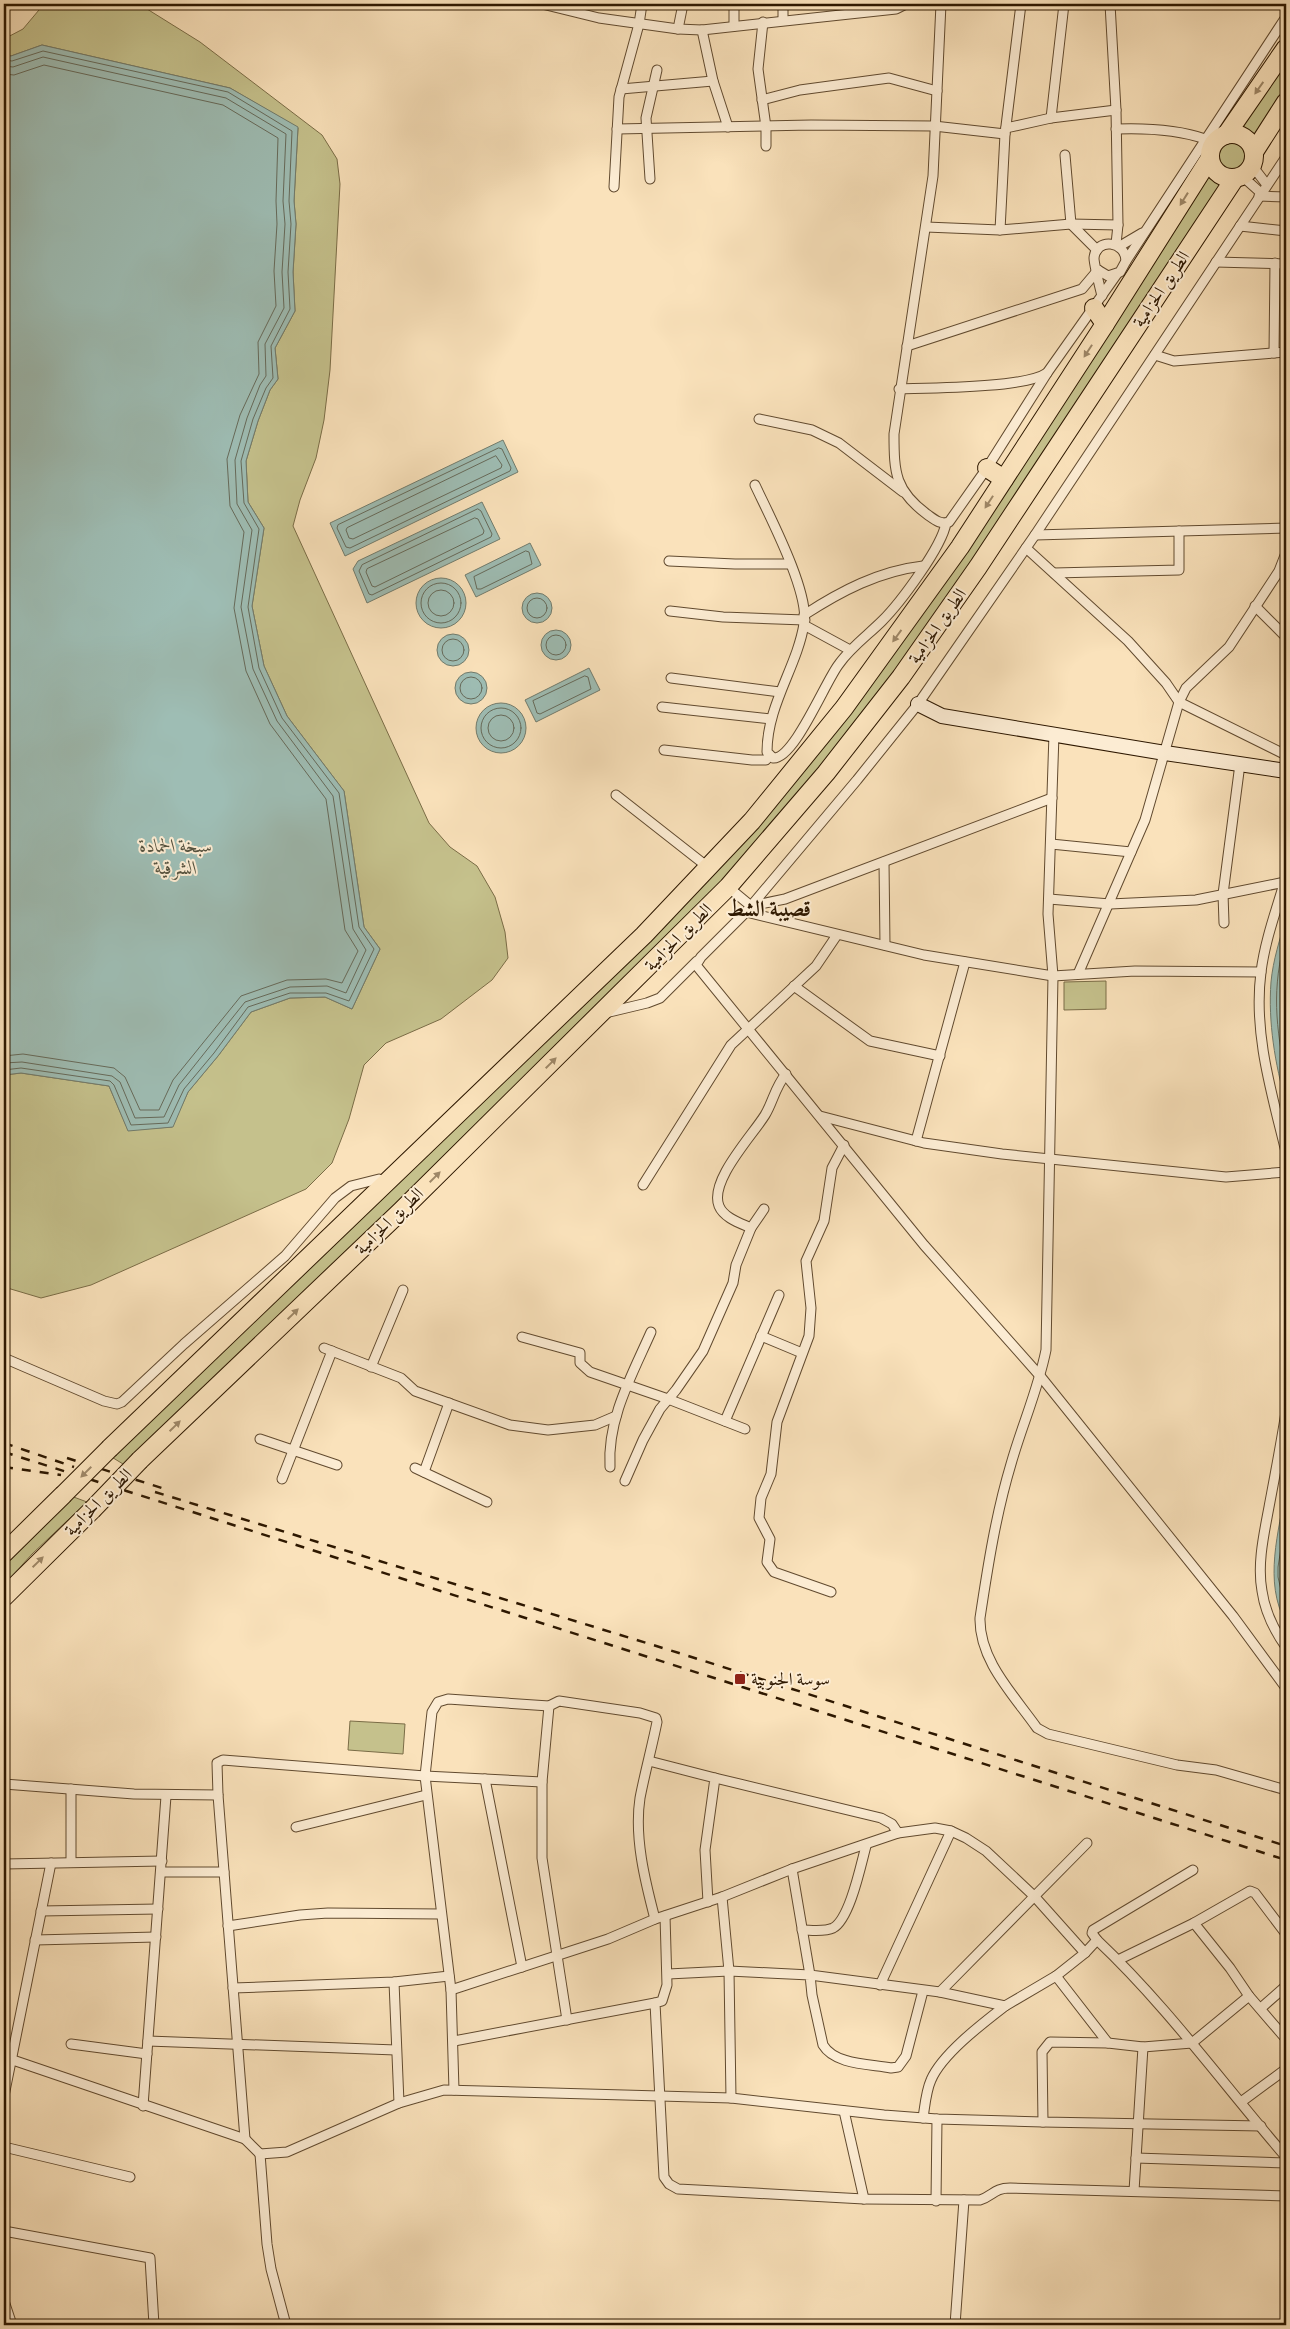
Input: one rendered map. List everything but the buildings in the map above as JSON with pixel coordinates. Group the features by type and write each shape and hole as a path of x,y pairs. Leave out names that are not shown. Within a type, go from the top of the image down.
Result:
{"highway":[{"name":"الطريق الحزامية","path":"4,1552 638,941 752,821 868,676 960,547 1105,324 1211,143 1286,48"},
{"name":"الطريق الحزامية","path":"4,1597 140,1460 401,1211 728,887 826,773 901,677 978,567 1238,177 1252,166 1254,156 1286,102"},
{"path":"1238,177 1221,175 1216,171 1211,143 1240,136 1247,140 1254,156"},
{"path":"1098,302 1105,324"},
{"path":"987,468 1004,479"}],"street":[{"path":"542,4 600,18 678,29 702,30 906,4"},
{"path":"614,187 621,89 639,24 642,4"},
{"path":"678,29 683,4"},
{"path":"734,4 734,26"},
{"path":"783,4 783,20"},
{"path":"903,493 898,481 894,456 894,434 899,389 933,176 941,4"},
{"path":"1000,230 1006,131 1021,4"},
{"path":"1051,118 1064,4"},
{"path":"1110,4 1116,110 1118,245 1125,253 1126,261"},
{"path":"769,756 776,758 780,756 795,738 812,714 832,673 850,650 888,615 923,566 940,541 946,523 958,511 987,468 1047,373 1117,274 1123,269 1144,232 1211,143 1286,17"},
{"path":"763,22 758,69 766,127 766,146"},
{"path":"702,30 712,81 728,127"},
{"path":"650,179 645,129 657,70"},
{"path":"762,100 800,90 888,78 936,91"},
{"path":"621,89 712,81"},
{"path":"617,129 934,126 1006,131 1051,118 1116,110"},
{"path":"1116,129 1142,129 1192,135 1211,143"},
{"path":"1065,155 1071,224 1097,250"},
{"path":"1254,156 1254,168 1267,185"},
{"path":"600,1014 660,998 749,909 858,780 918,704 1035,535 1286,157"},
{"path":"1238,177 1260,195 1286,197"},
{"path":"926,226 1000,230 1071,224 1118,225"},
{"path":"1240,226 1286,231"},
{"path":"1098,302 1098,270 1094,262 1097,250 1108,244 1118,245 1144,232"},
{"path":"1216,262 1286,264"},
{"path":"1274,353 1275,263"},
{"path":"907,346 1082,289 1098,270"},
{"path":"1098,270 1108,276 1117,274"},
{"path":"1154,355 1174,361 1286,352"},
{"path":"899,389 978,386 1026,380 1047,373"},
{"path":"759,418 812,430 839,443 903,493 912,504 934,520 946,523"},
{"path":"755,485 798,586 804,620 771,719 767,746 769,756"},
{"path":"1035,535 1286,528"},
{"path":"1054,573 1179,570 1179,531"},
{"path":"1026,548 1128,641 1166,683 1178,702 1286,755"},
{"path":"1078,974 1145,820 1178,702 1186,688 1229,647 1279,571 1286,553"},
{"path":"669,561 789,564"},
{"path":"804,620 840,592 866,580 923,566"},
{"path":"1255,606 1286,637"},
{"path":"670,610 723,617 804,620 850,650"},
{"path":"671,678 780,692"},
{"path":"918,704 942,716 1286,771"},
{"path":"662,707 771,719"},
{"path":"1054,734 1049,899 1053,976 1049,1158 1049,1290 1046,1350 1041,1377 1011,1462 991,1542 980,1618 980,1634 986,1656 1037,1728 1048,1734 1177,1765 1216,1770 1286,1790"},
{"path":"664,750 752,760 766,760 769,756"},
{"path":"1224,923 1223,894 1240,764"},
{"path":"616,795 709,868"},
{"path":"749,909 785,899 1052,798"},
{"path":"1050,844 1131,852"},
{"path":"884,862 885,945"},
{"path":"1049,899 1110,904 1196,900 1285,880 1261,972 1260,1002 1262,1045 1286,1152"},
{"path":"728,887 749,909 838,935 964,962 1053,976 1135,971 1261,972"},
{"path":"644,1186 731,1045 747,1028 816,966 838,935"},
{"path":"698,961 698,968 924,1245 1041,1377 1233,1616 1286,1688"},
{"path":"916,1141 964,962"},
{"path":"794,986 870,1040 940,1056"},
{"path":"750,1228 730,1218 719,1208 718,1197 726,1170 766,1114 777,1085 786,1074"},
{"path":"820,1116 916,1141 1002,1154 1226,1177 1286,1172"},
{"path":"831,1592 774,1572 770,1568 767,1562 770,1539 759,1518 761,1498 771,1474 777,1422 809,1336 811,1308 806,1261 824,1221 832,1168 844,1145"},
{"path":"4,1358 104,1401 117,1404 122,1402 184,1344 285,1256 335,1198 351,1186 367,1181 379,1179 385,1183"},
{"path":"625,1481 643,1440 660,1409 703,1351 733,1284 736,1265 750,1228 764,1209"},
{"path":"371,1366 404,1290"},
{"path":"724,1421 779,1295"},
{"path":"610,1466 609,1448 616,1416 651,1332"},
{"path":"761,1336 802,1354"},
{"path":"522,1337 580,1354 582,1368 745,1429"},
{"path":"282,1479 328,1350 400,1378 415,1391 510,1425 548,1430 595,1425 616,1416"},
{"path":"449,1403 420,1470 487,1502"},
{"path":"1286,1412 1263,1542 1261,1567 1262,1589 1266,1610 1274,1628 1286,1647"},
{"path":"260,1439 337,1465"},
{"path":"454,2090 454,2041 450,1976 425,1776 432,1712 435,1705 441,1700 448,1699 549,1706 559,1701 654,1716 657,1722 640,1799 640,1824 644,1877 655,1919"},
{"path":"549,1706 542,1782 542,1858 567,2020"},
{"path":"245,2138 216,1765 223,1760 425,1776 542,1782"},
{"path":"648,1761 880,1818 892,1824 898,1833"},
{"path":"708,1902 705,1850 715,1778"},
{"path":"485,1779 522,1967"},
{"path":"4,1806 4,1784 166,1796 218,1795"},
{"path":"71,1789 71,1862"},
{"path":"296,1827 426,1795"},
{"path":"144,2106 166,1796"},
{"path":"451,1990 608,1939 655,1919 708,1902 792,1869 866,1846 898,1833 935,1828 951,1831 986,1851 1035,1897 1085,1953"},
{"path":"880,1985 951,1831"},
{"path":"940,1992 1088,1843"},
{"path":"802,1930 826,1930 834,1928 839,1923 853,1892 866,1846"},
{"path":"4,1864 162,1861"},
{"path":"4,2096 7,2059 51,1863"},
{"path":"792,1869 810,1974 813,2004 822,2045 826,2051 838,2058 891,2068 898,2067 906,2056 923,1991"},
{"path":"1193,1870 1093,1930 1092,1933 1192,2043 1286,2157"},
{"path":"161,1872 224,1872"},
{"path":"1118,1960 1194,1923 1248,1892 1253,1892 1286,1934"},
{"path":"722,1897 729,1971 731,2098"},
{"path":"41,1911 158,1909"},
{"path":"228,1926 300,1915 328,1913 441,1914"},
{"path":"454,2041 662,2001 665,1995 668,1974 665,1916"},
{"path":"1194,1923 1249,1996 1286,2039"},
{"path":"35,1940 156,1938"},
{"path":"924,2118 928,2085 935,2071 979,2025 1005,2006 1056,1976 1085,1953 1097,1940"},
{"path":"668,1974 729,1971 810,1974 940,1992 1005,2006"},
{"path":"233,1988 394,1982 450,1976"},
{"path":"1056,1976 1108,2043"},
{"path":"394,1982 399,2103"},
{"path":"1261,2008 1286,1986"},
{"path":"1042,2122 1040,2069 1042,2052 1046,2044 1055,2041 1108,2043 1143,2047 1192,2043 1249,1996"},
{"path":"656,2003 664,2177 678,2189 936,2201 985,2199 995,2190 1003,2188 1286,2196"},
{"path":"148,2041 396,2050"},
{"path":"71,2044 147,2054"},
{"path":"1134,2191 1143,2047"},
{"path":"7,2059 245,2138 260,2154 267,2244 271,2269 286,2325"},
{"path":"1241,2102 1286,2069"},
{"path":"260,2154 287,2152 399,2103 436,2091 454,2090 731,2098 937,2119 1139,2125 1261,2126"},
{"path":"844,2111 864,2199"},
{"path":"936,2201 937,2119"},
{"path":"4,2147 130,2177"},
{"path":"1136,2158 1286,2163"},
{"path":"955,2325 964,2200"},
{"path":"4,2231 148,2256 150,2259 154,2325"},
{"path":"4,2301 12,2325"}],"shaded area":[{"path":"44,4 139,4 200,42 322,135 337,159 340,184 330,370 324,420 316,458 300,500 293,526 429,823 450,847 477,866 495,897 505,932 508,958 492,980 441,1019 386,1043 364,1065 349,1119 332,1163 306,1189 91,1285 41,1298 4,1287 4,1075 21,1073 109,1086 128,1130 172,1127 188,1092 251,1012 290,998 325,997 352,1009 380,949 364,927 344,791 287,716 264,666 252,606 264,528 248,502 246,461 270,390 278,379 275,348 295,311 293,272 296,224 294,201 298,128 230,88 42,45 11,56 4,55 4,39 23,29"},
{"path":"1286,56 1286,88 1256,141 1250,135 1236,128"},
{"path":"1232,141 1243,145 1247,156 1243,167 1232,171 1221,167 1217,156 1221,145"},
{"path":"1207,171 1227,184 892,682 708,901 390,1212 123,1464 110,1456 804,767"},
{"path":"1106,981 1106,1009 1064,1010 1064,982"},
{"path":"71,1496 87,1502 32,1554 4,1585 4,1560"},
{"path":"350,1721 405,1724 403,1754 348,1750"}],"water":[{"name":"سبخة الحمادة الشرقية","path":"42,45 230,88 298,127 294,201 296,224 293,272 295,311 275,348 278,379 270,390 246,461 248,502 264,528 252,606 264,666 287,716 344,791 364,927 380,949 352,1009 325,997 290,998 251,1012 188,1092 173,1127 128,1131 109,1086 21,1073 4,1075 4,55 11,56"},
{"path":"503,440 518,472 345,556 330,523"},
{"path":"482,502 500,539 367,603 353,569 358,561"},
{"path":"530,543 541,565 476,597 465,575"},
{"path":"441,578 455,582 462,589 466,603 462,617 455,624 441,628 427,624 420,617 416,603 420,589 427,582"},
{"path":"537,593 543,594 551,602 551,614 543,622 537,623 531,622 523,614 522,608 523,602 531,594"},
{"path":"556,630 562,631 570,639 570,651 562,659 556,660 550,659 542,651 541,645 542,639 550,631"},
{"path":"453,634 465,638 469,650 465,662 453,666 441,662 437,650 441,638"},
{"path":"589,668 600,690 536,722 525,700"},
{"path":"471,672 483,676 487,688 483,700 471,704 459,700 455,688 459,676"},
{"path":"501,703 515,707 522,714 526,728 522,742 515,749 501,753 487,749 480,742 476,728 480,714 487,707"},
{"path":"1286,918 1286,1103 1273,1043 1270,997 1273,966"},
{"path":"1286,1487 1286,1623 1279,1607 1274,1573 1277,1539"}],"railway":[{"path":"4,1443 74,1467"},
{"path":"4,1452 1286,1860"},
{"path":"67,1458 165,1489"},
{"path":"4,1467 61,1475"},
{"path":"155,1492 679,1653 1286,1846"}],"place":[{"name":"سوسة الجنوبية","path":"740,1679"}],"district":[{"name":"قصيبة الشط","path":"769,908"}]}
